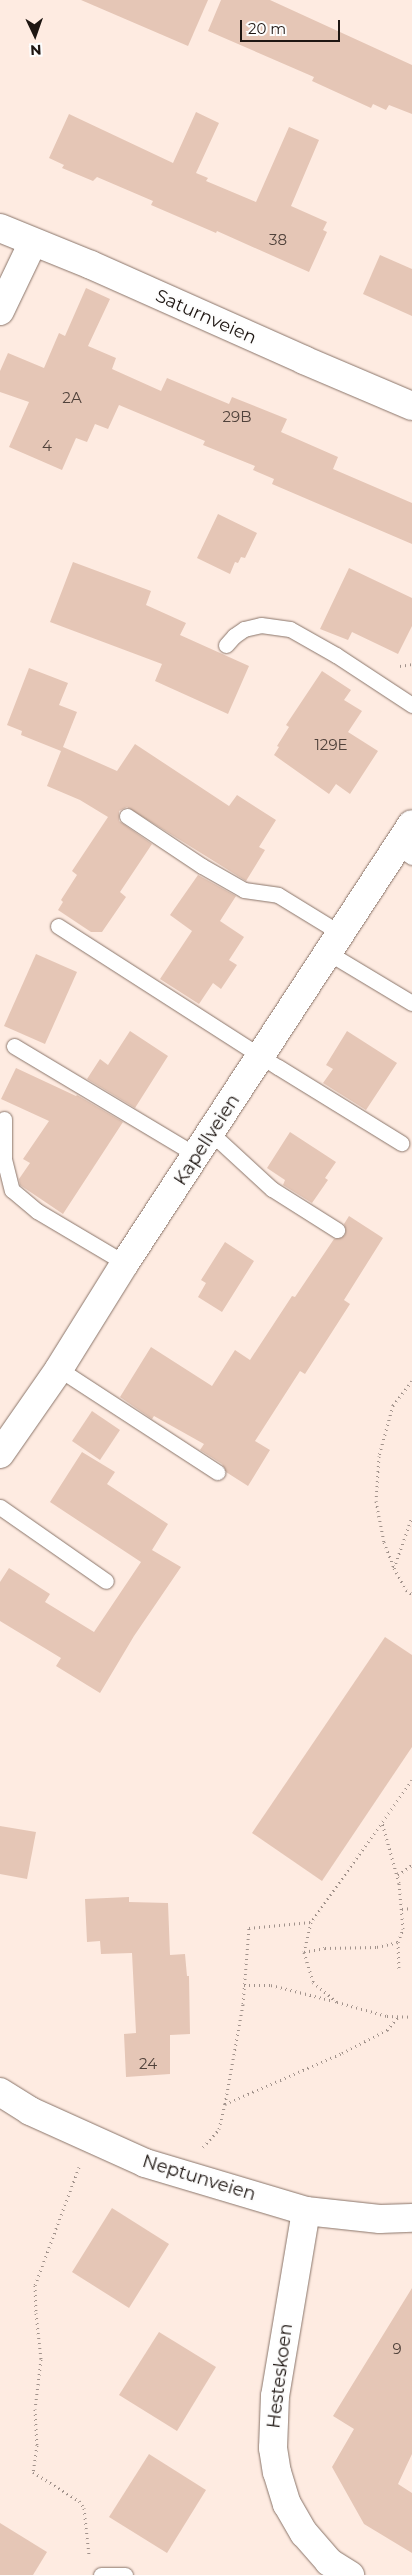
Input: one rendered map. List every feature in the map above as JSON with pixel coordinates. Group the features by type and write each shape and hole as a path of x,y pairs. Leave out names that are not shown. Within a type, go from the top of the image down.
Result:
{"street":[{"name":"Saturnveien","path":"5,224 33,242 91,265 412,406"},
{"path":"0,311 33,242"},
{"name":"Kapellveien","path":"0,1454 59,1369 125,1263 262,1056 334,942 405,852 412,824"},
{"name":"Neptunveien","path":"0,2092 30,2111 145,2163 306,2211 380,2219 412,2218"},
{"name":"Hesteskoen","path":"306,2211 275,2396 273,2448 277,2472 287,2504 304,2533 333,2571"}],"lane":[{"path":"226,645 244,629 261,625 290,629 336,655 412,705"},
{"path":"127,816 202,866 244,890 278,895 412,1003"},
{"path":"58,926 401,1143"},
{"path":"14,1046 196,1155"},
{"path":"4,1119 4,1159 12,1190 36,1211 125,1263"},
{"path":"211,1133 272,1189 336,1230"},
{"path":"59,1369 217,1472"},
{"path":"0,1506 106,1581"},
{"path":"101,2575 125,2575"}],"path":[{"path":"412,1381 393,1405 379,1456 376,1501 384,1542 394,1568 406,1590 412,1594"},
{"path":"394,1568 412,1517"},
{"path":"337,2002 313,1982 304,1952 311,1922 412,1780"},
{"path":"382,1822 398,1875 403,1929 398,1942 400,1969"},
{"path":"398,1875 412,1865"},
{"path":"402,1910 412,1908"},
{"path":"203,2146 219,2129 225,2104 243,2004 248,1928 311,1922"},
{"path":"304,1952 326,1948 377,1947 398,1942"},
{"path":"244,1984 272,1985 387,2016 412,2017"},
{"path":"225,2104 387,2030 398,2016"},
{"path":"82,2158 36,2285 36,2314 41,2359 35,2409 37,2445 33,2472 79,2501 84,2508 90,2559"}],"building":[{"path":"81,0 208,0 188,46"},
{"path":"221,0 270,0 412,65 412,114 389,105 386,110 373,104 371,108 312,81 314,77 208,31"},
{"path":"196,112 219,123 196,173 208,178 206,181 256,202 289,127 319,140 291,206 327,222 323,230 327,232 309,272 217,231 216,233 151,205 153,201 97,177 93,181 62,168 64,165 49,158 69,114 173,163"},
{"path":"380,255 412,269 412,316 363,294"},
{"path":"86,288 110,299 88,346 116,358 112,369 161,391 167,378 229,404 232,397 287,419 281,432 338,457 333,469 412,503 412,544 272,484 274,479 253,470 255,466 203,445 205,441 119,405 108,429 95,424 87,442 76,438 62,470 9,447 29,402 0,392 0,371 8,353 44,368 59,333 65,336"},
{"path":"218,514 257,533 245,558 241,557 238,563 235,562 230,574 197,558"},
{"path":"73,562 151,591 146,605 186,623 180,635 249,666 228,714 155,681 162,664 50,622"},
{"path":"349,568 412,598 412,626 398,654 352,632 348,640 320,629"},
{"path":"29,668 68,683 59,705 77,712 63,747 117,771 135,744 229,806 237,795 276,820 259,847 265,850 246,881 127,807 119,811 119,821 152,844 120,892 126,897 102,932 91,932 58,910 63,902 61,900 77,875 72,871 108,817 80,800 47,786 61,751 21,735 22,731 7,725"},
{"path":"322,671 351,690 344,700 362,711 348,732 378,751 350,794 336,784 329,794 274,755 279,747 277,746 289,727 286,725"},
{"path":"198,875 236,896 220,921 244,937 229,960 237,965 221,989 213,983 199,1004 160,979 192,931 170,915"},
{"path":"36,954 77,972 45,1044 4,1026"},
{"path":"130,1031 168,1056 135,1108 87,1079 100,1059 108,1065"},
{"path":"347,1031 397,1063 366,1110 323,1083 333,1069 326,1065"},
{"path":"16,1068 77,1095 123,1122 63,1214 20,1185 19,1179 30,1163 23,1159 49,1121 1,1099"},
{"path":"290,1132 336,1162 325,1178 328,1180 312,1203 283,1185 285,1180 267,1168"},
{"path":"349,1216 383,1238 344,1300 350,1304 305,1374 300,1371 255,1441 270,1450 248,1486 226,1472 222,1464 200,1450 204,1444 154,1416 152,1419 120,1397 151,1347 212,1386 235,1350 250,1360 292,1296 295,1297 334,1239 345,1235 344,1224"},
{"path":"225,1242 254,1261 222,1312 198,1297 206,1283 201,1280"},
{"path":"92,1411 120,1430 100,1460 72,1441"},
{"path":"82,1452 115,1472 107,1484 168,1524 152,1550 181,1567 134,1636 100,1693 56,1666 61,1658 0,1621 0,1582 9,1568 50,1594 45,1602 94,1632 141,1562 50,1502"},
{"path":"385,1637 412,1655 412,1747 322,1881 252,1833"},
{"path":"0,1826 36,1832 27,1879 0,1874"},
{"path":"129,1897 129,1902 168,1903 170,1955 185,1954 187,1976 189,1976 190,2034 170,2035 170,2074 126,2077 124,2034 136,2033 132,1953 101,1954 100,1941 87,1942 85,1899"},
{"path":"112,2208 169,2244 129,2308 72,2272"},
{"path":"412,2288 412,2454 398,2484 412,2493 412,2553 364,2524 332,2467 354,2429 333,2416"},
{"path":"159,2332 216,2367 177,2431 119,2395"},
{"path":"149,2454 206,2490 167,2553 109,2517"},
{"path":"0,2523 47,2552 33,2575 0,2575"}]}
